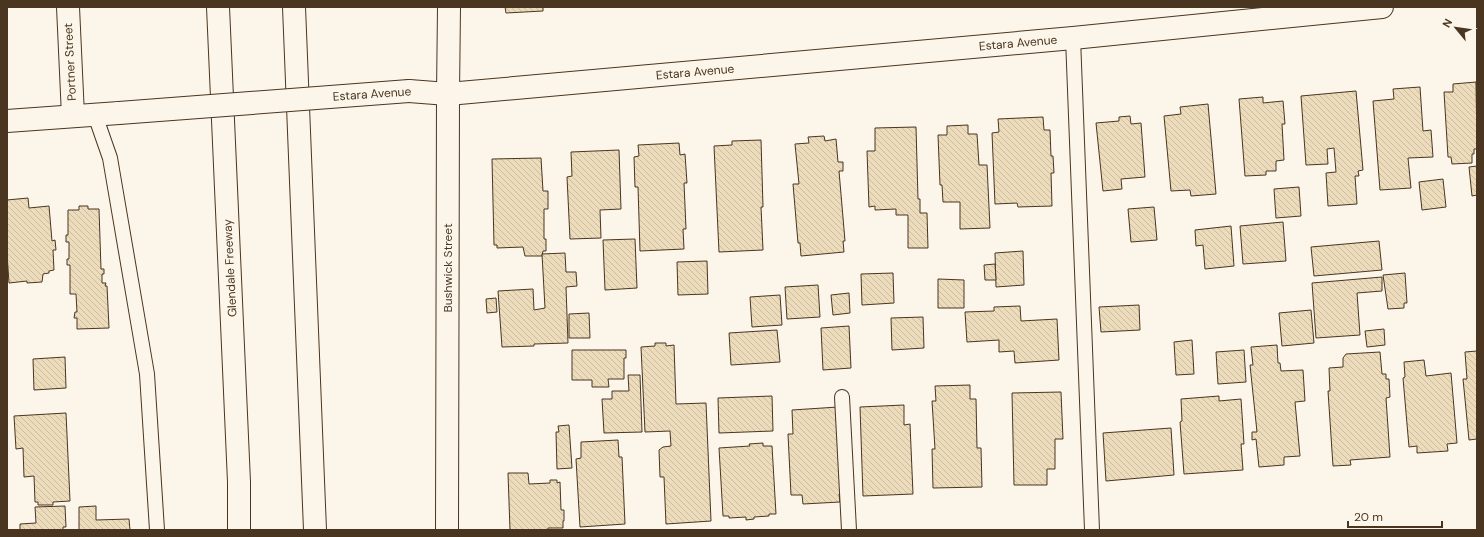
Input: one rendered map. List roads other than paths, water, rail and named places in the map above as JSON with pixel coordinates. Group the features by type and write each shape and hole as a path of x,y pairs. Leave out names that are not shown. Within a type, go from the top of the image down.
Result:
{"main road":[{"name":"Portner Street","path":"68,7 73,116"},
{"name":"Glendale Freeway","path":"218,7 239,482 239,530"},
{"path":"294,7 315,530"},
{"name":"Bushwick Street","path":"448,530 449,7"},
{"name":"Estara Avenue","path":"7,121 409,91 448,94 1073,38 1382,7"}],"lane":[{"path":"1073,38 1092,530"},
{"path":"95,115 110,158 147,374 157,530"},
{"path":"842,397 849,530"}]}
